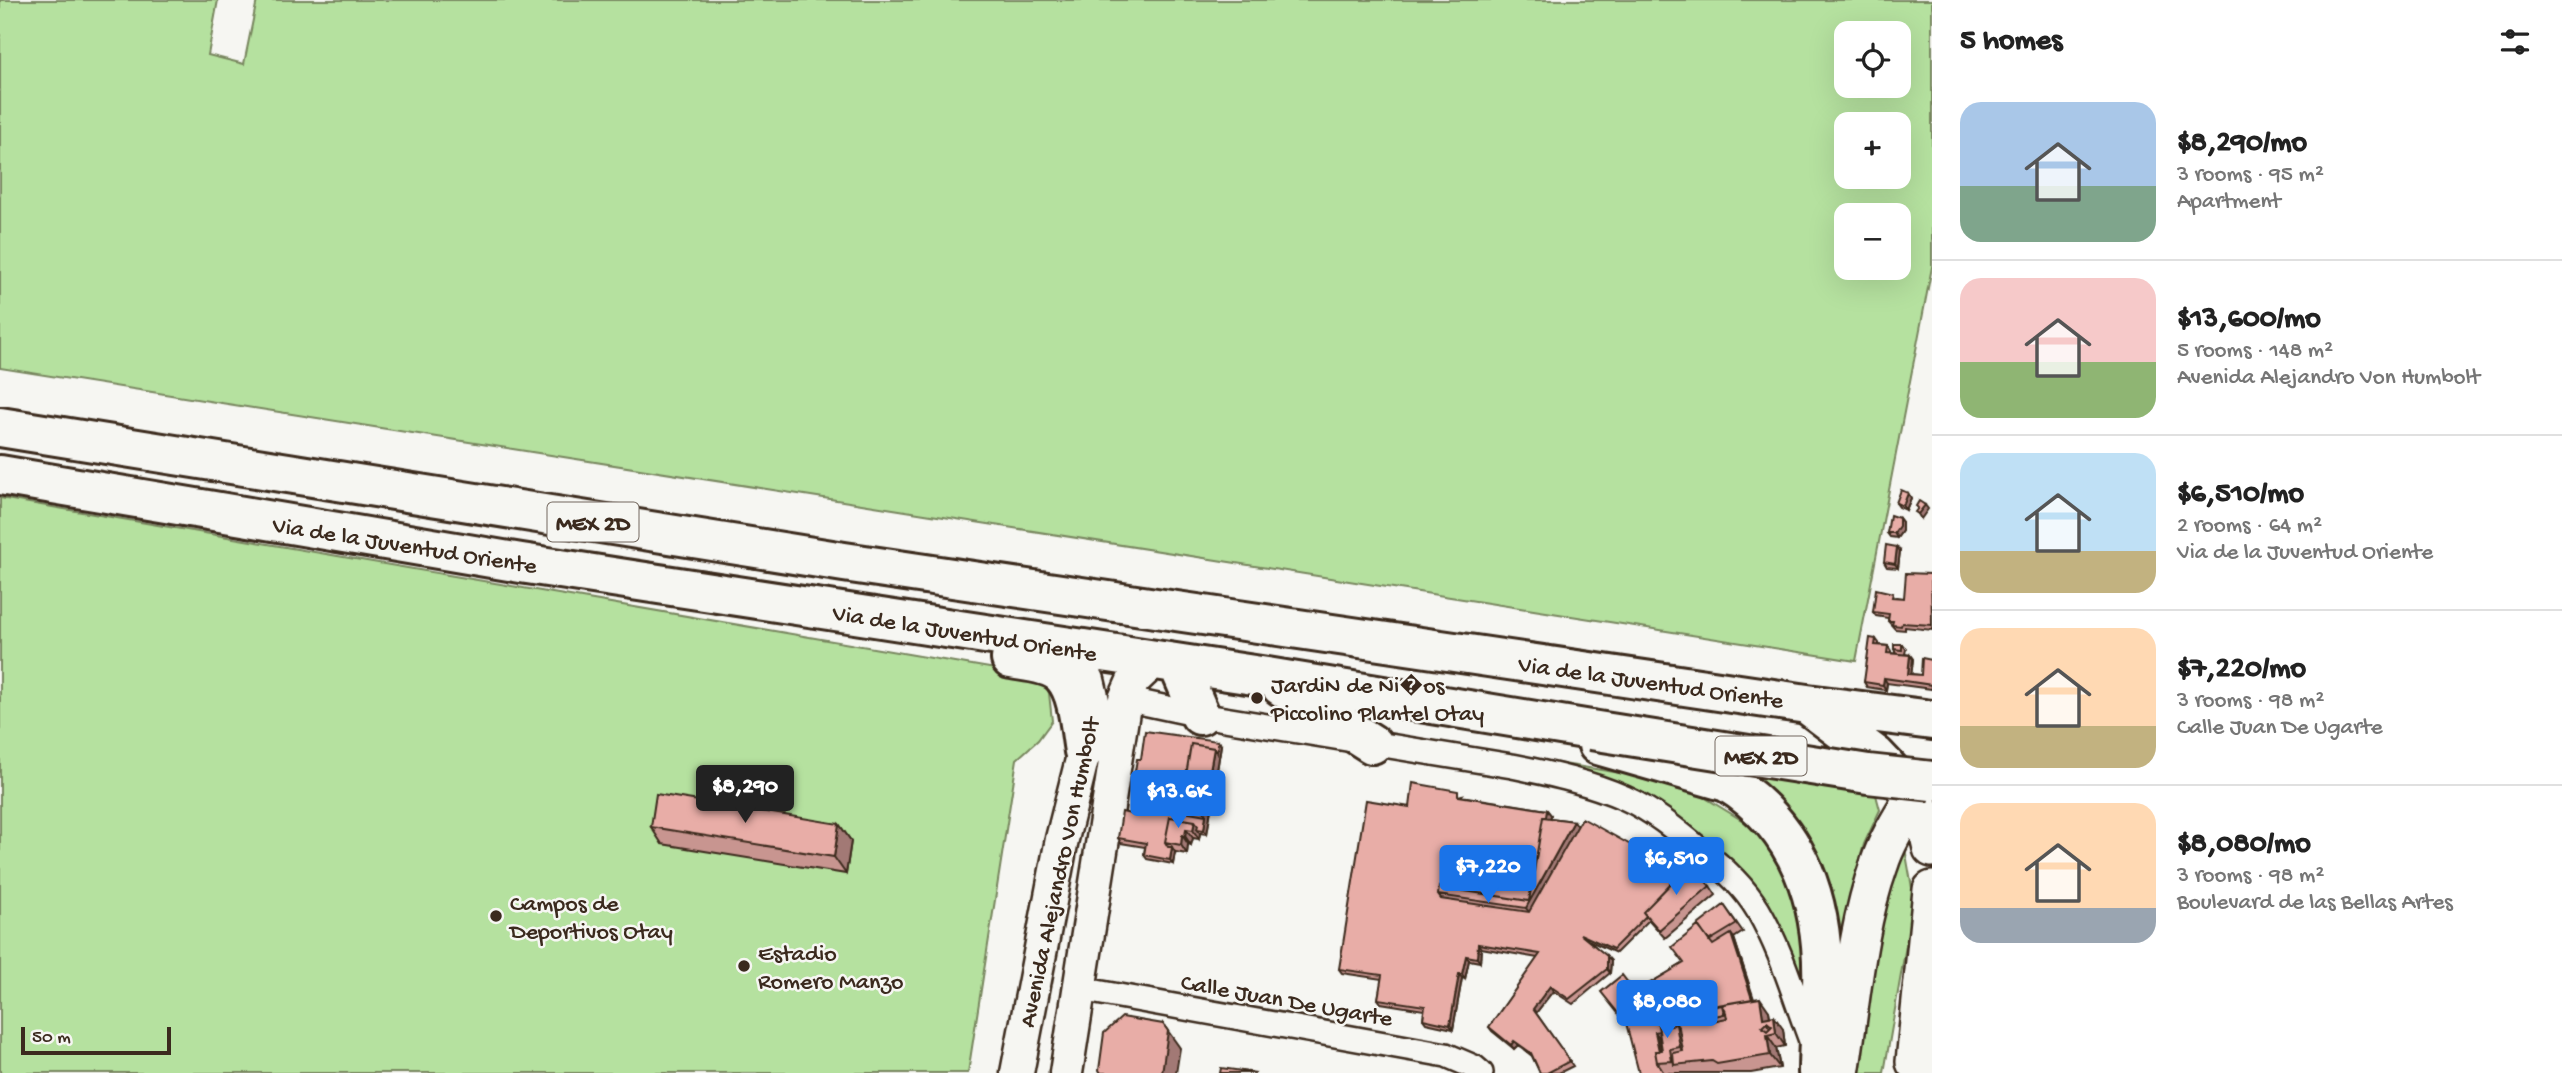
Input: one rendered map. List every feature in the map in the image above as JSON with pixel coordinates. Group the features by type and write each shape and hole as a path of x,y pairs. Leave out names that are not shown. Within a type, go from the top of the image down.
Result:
{"highway":[{"name":"Via de la Juventud Oriente","path":"0,427 844,562 1807,704 1932,720"},
{"name":"Via de la Juventud Oriente","path":"0,475 521,563 1267,677 1464,711 1868,774 1926,786"},
{"path":"521,563 560,587 1047,666 1063,675 1072,693 1084,751"},
{"path":"1166,662 1200,715"},
{"path":"1267,677 1372,744"},
{"path":"1807,704 1875,755 1926,786"},
{"path":"1464,711 1705,774 1727,782 1766,812 1783,833 1806,875 1818,922 1825,1069"},
{"path":"1922,1073 1932,1026"}],"main road":[{"name":"Avenida Alejandro Von Humbolt","path":"1017,1073 1062,839 1091,724 1093,701 1088,680 1078,663 1052,646"},
{"name":"Avenida Alejandro Von Humbolt","path":"1066,1073 1125,699 1133,681 1166,662"},
{"path":"1926,786 1926,822 1932,848"},
{"path":"1825,1069 1872,888 1885,850 1926,786"},
{"path":"1914,1073 1932,890"}],"street":[{"path":"1125,699 1200,715 1557,775 1625,798 1670,825 1740,884 1757,909 1776,947 1825,1069"},
{"name":"Calle Juan De Ugarte","path":"1080,989 1446,1055 1474,1067 1480,1073"}],"green space":[{"path":"0,0 218,0 208,55 244,64 257,0 1932,0 1932,267 1856,661 0,368"},
{"name":"Campos de Deportivos Otay","path":"0,498 1042,677 1049,693 1052,721 1038,740 1017,759 968,1073 0,1073"},
{"path":"1417,741 1652,778 1694,791 1743,821 1760,836 1794,889 1808,974 1794,973 1760,895 1721,851 1663,811"},
{"path":"1700,765 1876,795 1880,810 1864,844 1840,957 1831,909"},
{"path":"1904,843 1914,899 1884,1073 1858,1073 1886,893"}],"building":[{"path":"1901,490 1908,493 1903,506 1896,503"},
{"path":"1919,501 1925,505 1918,514 1915,512"},
{"path":"1890,515 1899,518 1899,526 1894,533 1887,533"},
{"path":"1886,545 1897,547 1895,564 1884,562"},
{"path":"1906,573 1931,574 1932,625 1892,625 1893,621 1888,621 1889,614 1873,612 1876,589 1893,593 1892,597 1904,598"},
{"path":"1870,638 1876,639 1875,645 1888,646 1887,653 1910,655 1908,674 1921,675 1922,658 1932,660 1932,685 1884,678 1883,685 1864,682"},
{"path":"1894,644 1902,644 1902,650 1894,649"},
{"path":"1145,731 1218,741 1217,753 1214,748 1191,744 1181,807 1184,811 1206,815 1204,830 1197,829 1195,821 1170,817 1165,842 1168,847 1172,847 1170,860 1144,855 1146,843 1118,838 1122,812 1135,815 1138,790 1132,789 1137,759 1141,759"},
{"path":"1191,744 1214,748 1203,810 1181,807"},
{"path":"1413,783 1458,791 1458,796 1547,810 1546,817 1543,817 1529,901 1439,887 1438,895 1441,899 1529,912 1582,818 1663,863 1658,871 1673,881 1643,912 1646,916 1613,949 1580,934 1607,956 1607,969 1569,999 1550,986 1533,1009 1570,1061 1547,1073 1540,1073 1531,1053 1514,1041 1511,1045 1489,1027 1540,954 1478,944 1477,958 1466,956 1462,974 1459,974 1450,1025 1423,1019 1425,1006 1378,999 1382,975 1339,969 1366,800 1410,807"},
{"path":"656,794 839,824 834,857 651,827"},
{"path":"1170,817 1195,821 1193,830 1186,829 1185,836 1182,835 1181,845 1165,842"},
{"path":"1543,817 1574,821 1526,908 1438,895 1439,887 1529,901"},
{"path":"1690,864 1710,886 1659,930 1643,912"},
{"path":"1724,905 1737,924 1709,941 1698,925"},
{"path":"1698,926 1713,945 1731,934 1752,999 1707,1007 1704,1012 1676,1017 1677,1021 1657,1019 1659,1031 1655,1032 1659,1051 1655,1051 1657,1062 1664,1073 1639,1073 1626,1023 1601,992 1622,975 1635,992 1684,963 1672,947"},
{"path":"1760,998 1763,1018 1774,1016 1776,1033 1767,1035 1770,1055 1717,1064 1712,1061 1674,1065 1673,1053 1683,1051 1679,1028 1676,1024 1670,1025 1670,1022 1677,1021 1676,1017 1704,1012 1707,1007","holes":["1722,1005 1727,1018 1712,1021 1708,1008","1767,1022 1772,1026 1767,1031 1762,1027"]},
{"path":"1722,1005 1724,1014 1710,1017 1708,1008"},
{"path":"1122,1017 1163,1024 1168,1031 1162,1073 1101,1073 1099,1070 1104,1033"},
{"path":"1667,1018 1668,1025 1676,1024 1680,1047 1670,1049 1672,1061 1657,1062 1655,1051 1662,1050 1657,1019"},
{"path":"1221,1068 1256,1073 1220,1073"}],"place":[{"name":"JardiN de Ni�os Piccolino Plantel Otay","path":"1257,698"},
{"name":"Campos de Deportivos Otay","path":"496,916"},
{"name":"Estadio Romero Manzo","path":"744,966"}]}
